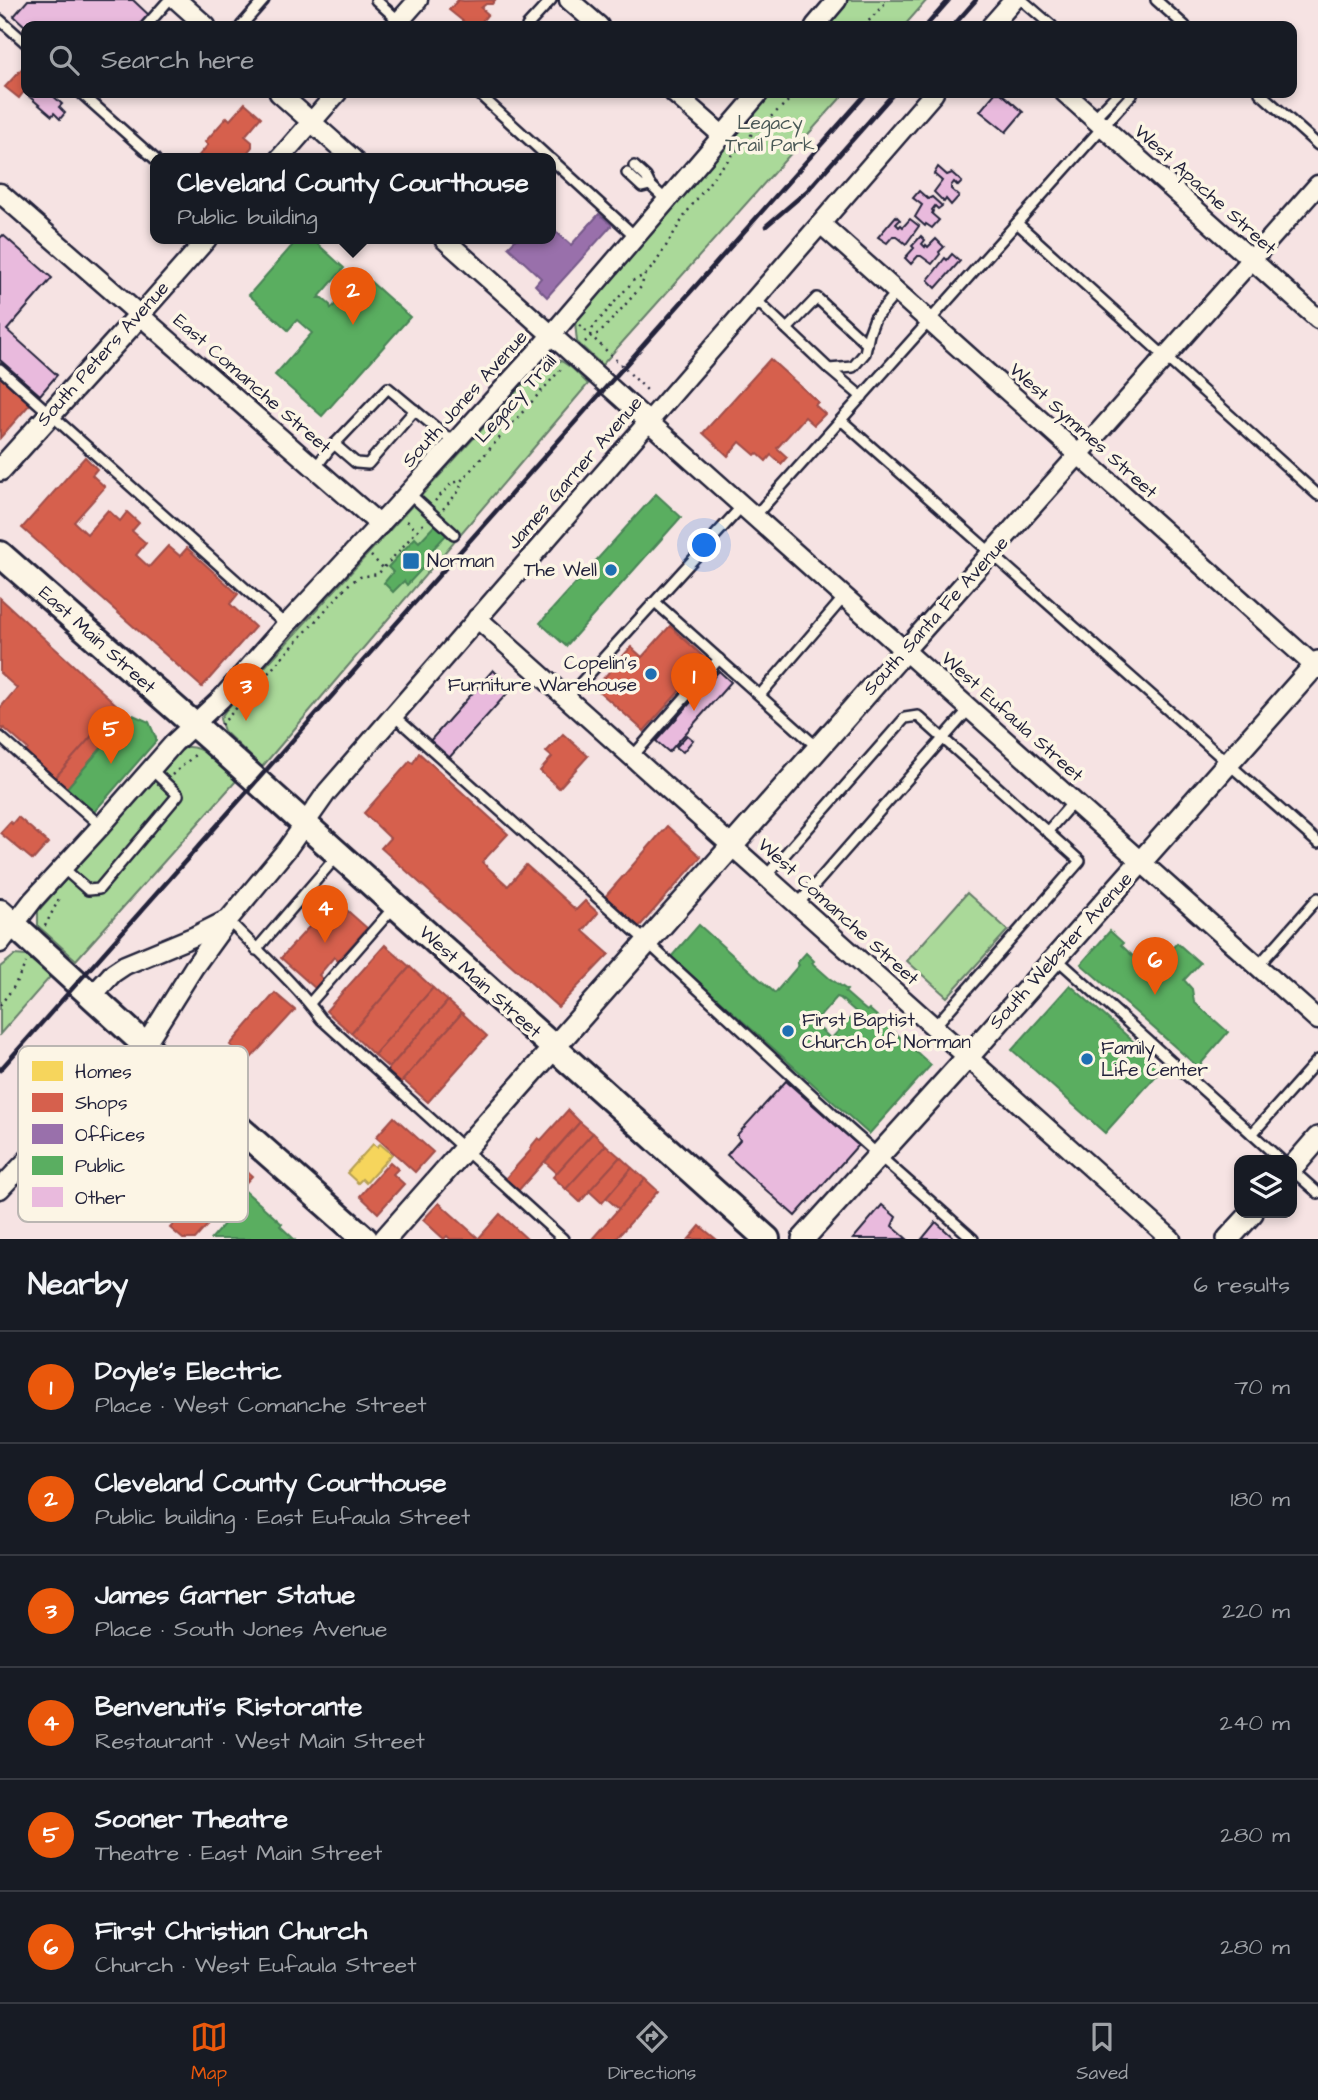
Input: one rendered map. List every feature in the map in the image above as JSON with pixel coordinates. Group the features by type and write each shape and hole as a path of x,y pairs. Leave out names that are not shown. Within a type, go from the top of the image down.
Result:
{"main road":[{"name":"East Main Street","path":"0,554 194,725"},
{"name":"West Main Street","path":"194,725 767,1239"},
{"path":"5,927 92,996 145,1045"},
{"path":"248,1136 365,1239"}],"street":[{"path":"177,0 200,21"},
{"path":"403,21 418,0"},
{"path":"819,21 837,0"},
{"path":"995,21 1014,0"},
{"path":"572,1 594,21"},
{"path":"285,98 346,153"},
{"path":"284,153 333,98"},
{"path":"680,98 723,136"},
{"name":"South Jones Avenue","path":"5,927 63,868 174,743 221,699 552,335 755,98"},
{"name":"James Garner Avenue","path":"145,1045 194,967 228,920 287,849 327,792 930,98"},
{"name":"West Apache Street","path":"1071,98 1318,319"},
{"name":"South Santa Fe Avenue","path":"385,1239 1318,185"},
{"name":"East Comanche Street","path":"0,193 380,525"},
{"name":"West Symmes Street","path":"821,224 1317,666"},
{"name":"South Peters Avenue","path":"0,470 203,244"},
{"name":"West Eufaula Street","path":"450,244 1318,1020"},
{"name":"West Comanche Street","path":"477,618 1171,1239"},
{"name":"South Webster Avenue","path":"803,1239 1317,666"},
{"name":"James Garner Avenue","path":"92,996 109,977 125,965 228,920"},
{"path":"1297,1163 1318,1138"},
{"name":"James Garner Avenue","path":"0,1189 18,1170"},
{"path":"1228,1239 1247,1218"}],"lane":[{"path":"150,21 169,0"},
{"path":"245,21 264,0"},
{"path":"376,0 396,21"},
{"path":"532,21 551,0"},
{"path":"1021,0 1046,21"},
{"path":"1156,0 1179,21"},
{"path":"0,19 21,38"},
{"path":"89,98 150,154"},
{"path":"484,98 544,153"},
{"path":"567,698 655,602 862,397 1017,223 1098,122 1121,98"},
{"path":"1265,98 1318,145"},
{"path":"556,164 636,237"},
{"path":"631,170 642,187 650,185 667,201"},
{"path":"1017,223 1318,495"},
{"path":"829,369 853,366 865,353 875,318 897,292"},
{"path":"754,298 862,397"},
{"path":"787,329 817,298 867,344"},
{"path":"0,369 286,625"},
{"path":"315,468 334,444 388,388 454,443"},
{"path":"334,444 356,463 368,464 415,410"},
{"path":"841,419 1318,843"},
{"path":"409,493 454,534"},
{"path":"760,695 845,596"},
{"path":"655,602 819,748"},
{"path":"632,757 719,659"},
{"path":"798,904 970,708"},
{"path":"393,715 648,942 972,1239"},
{"path":"766,876 905,718 918,716 943,738 1080,861 935,1026"},
{"path":"0,737 101,826"},
{"path":"63,868 88,890 99,889 178,795 151,769"},
{"path":"1047,832 1074,801"},
{"path":"256,950 338,855"},
{"path":"1258,966 1318,898"},
{"path":"310,1003 395,905"},
{"path":"228,920 310,1003 321,1018 563,1239"},
{"path":"1056,958 1276,1155"},
{"path":"1252,1133 1318,1060"},
{"path":"1297,1174 1318,1193"}],"path":[{"path":"869,21 888,0"},
{"name":"Legacy Trail","path":"592,336 593,327 634,280 645,275 655,264 687,212 719,170 752,134 792,98"},
{"name":"Legacy Trail","path":"461,481 452,483 433,503 432,514 441,511 460,490 461,481 574,355 592,336 600,334 641,287 645,275"},
{"path":"577,323 654,397"},
{"path":"222,724 351,583 360,577 378,574 432,514"},
{"path":"404,518 417,531"},
{"path":"368,553 383,568"},
{"path":"0,1004 13,988 29,959"}],"green space":[{"path":"848,0 927,0 908,21 830,21"},
{"name":"Legacy Trail Park","path":"765,98 841,98 602,365 577,342 575,322"},
{"path":"556,359 569,366 588,384 262,767 224,731 220,719 226,710 540,365"},
{"path":"187,747 207,754 236,781 76,960 38,926 38,911 178,752"},
{"path":"967,893 1008,930 947,997 907,961"},
{"path":"15,955 26,956 51,976 0,1034 0,967"}],"building: Homes":[{"path":"373,1144 377,1147 380,1144 392,1154 366,1183 362,1179 358,1183 347,1173"}],"building: Shops":[{"path":"458,0 495,0 481,8 488,14 482,21 463,21 449,10"},
{"path":"21,69 19,98 5,87"},
{"path":"245,103 261,117 245,136 252,142 247,153 201,153 208,145 205,142 227,117 230,120"},
{"path":"770,359 818,402 815,405 825,414 814,425 805,417 777,448 787,457 781,464 771,455 766,461 740,442 728,456 703,433"},
{"path":"0,377 30,404 0,438"},
{"path":"85,457 97,469 92,475 105,487 74,522 87,534 108,510 120,521 127,512 139,523 132,531 146,543 136,555 149,567 168,546 180,556 187,548 238,594 230,604 255,627 202,687 22,528"},
{"path":"0,598 118,706 55,778 26,752 28,749 0,727 0,708 17,688 0,673"},
{"name":"Copelin's Furniture Warehouse","path":"670,626 707,660 644,731 595,688 631,647 642,657"},
{"path":"118,706 129,716 67,788 55,778"},
{"path":"563,734 588,756 559,788 540,771 552,757 546,752"},
{"path":"419,753 508,834 482,862 508,886 526,865 576,910 585,901 598,913 583,931 609,954 558,1007 381,848 390,838 364,813 410,761 413,763"},
{"path":"18,817 48,843 33,860 0,833"},
{"path":"667,826 701,857 638,928 604,898"},
{"path":"323,889 367,928 338,961 334,957 319,975 323,979 315,988 281,958 318,917 307,907"},
{"path":"385,945 410,967 351,1033 326,1011"},
{"path":"410,967 433,988 374,1055 351,1033"},
{"path":"433,988 448,1001 389,1068 374,1055"},
{"path":"275,993 295,1010 248,1061 248,1046 230,1045"},
{"path":"448,1001 462,1013 399,1085 385,1073"},
{"path":"462,1013 487,1036 428,1102 403,1080"},
{"path":"568,1110 580,1122 517,1192 504,1180 531,1150 538,1138 541,1140"},
{"path":"394,1117 433,1152 415,1172 376,1137"},
{"path":"580,1122 593,1133 557,1173 545,1162"},
{"path":"593,1133 606,1145 566,1189 553,1177"},
{"path":"606,1145 620,1157 580,1202 566,1189"},
{"path":"620,1157 632,1168 602,1203 589,1191"},
{"path":"390,1162 398,1169 393,1174 404,1184 378,1213 360,1196"},
{"path":"632,1168 645,1179 619,1209 606,1198"},
{"path":"645,1179 658,1191 616,1239 592,1239"},
{"path":"439,1203 477,1237 476,1239 450,1239 447,1236 444,1239 423,1220"},
{"path":"500,1214 527,1239 478,1239"},
{"path":"175,1222 210,1222 195,1239 183,1239 170,1228"},
{"path":"700,1226 716,1239 689,1239"}],"building: Offices":[{"path":"599,214 612,225 547,297 535,285 541,278 508,247 511,244 556,244 556,232 571,245"}],"building: Public":[{"path":"294,244 318,244 344,268 318,298 322,298 331,309 362,274 410,317 322,416 275,375 312,333 297,320 288,330 249,295"},
{"name":"The Well","path":"656,494 681,517 566,646 540,623"},
{"path":"436,524 447,534 430,552 434,556 407,585 404,581 393,592 384,583 393,572 388,567 415,538 419,542"},
{"path":"133,715 149,722 156,741 94,812 67,788 129,716"},
{"name":"First Baptist Church of Norman","path":"699,925 775,993 806,953 814,961 812,963 847,990 845,992 867,1011 869,1009 931,1065 869,1134 671,957","holes":["837,997 856,1012 831,1039 814,1023"]},
{"path":"1110,931 1150,972 1177,943 1200,963 1184,980 1192,989 1194,1002 1228,1032 1198,1067 1081,964"},
{"name":"Family Life Center","path":"1070,985 1163,1068 1105,1133 1012,1050"},
{"path":"248,1193 282,1224 280,1226 294,1239 211,1239 226,1222 248,1222"}],"building: Other":[{"path":"28,0 133,0 151,17 147,21 21,22 14,16"},
{"path":"31,98 55,98 62,104 59,107 65,113 60,119 54,113 52,116"},
{"path":"991,98 1007,98 1023,112 1006,132 980,111"},
{"path":"938,167 947,175 952,173 962,182 958,186 954,182 951,186 959,196 951,205 934,192 942,181 934,174"},
{"path":"919,191 942,206 938,209 935,206 932,210 932,214 939,220 932,228 926,224 925,226 915,217 922,205 913,198"},
{"path":"896,216 900,220 896,224 899,227 903,227 910,219 919,226 906,244 896,236 887,243 878,237"},
{"path":"3,235 52,278 7,330 57,375 40,395 0,360 0,238"},
{"path":"921,236 925,240 922,244 925,247 936,239 944,247 932,264 921,256 911,264 905,258"},
{"path":"952,254 960,261 936,288 928,280 945,258 947,260"},
{"path":"493,670 512,688 448,759 429,742"},
{"path":"719,671 731,682 669,752 656,741"},
{"path":"687,735 693,740 683,752 676,747"},
{"path":"786,1081 858,1145 795,1216 727,1155 740,1140 737,1135"},
{"path":"882,1205 896,1217 892,1226 907,1239 853,1239"},
{"path":"936,1222 955,1239 922,1239"}],"railway":[{"path":"930,21 949,0"},
{"path":"957,21 976,0"},
{"path":"21,1046 863,98"},
{"path":"766,226 807,191 890,98"},
{"path":"0,1070 18,1050"}],"place":[{"name":"Cleveland County Courthouse","path":"353,325"},
{"name":"Norman","path":"411,561"},
{"name":"The Well","path":"611,570"},
{"name":"Copelin's Furniture Warehouse","path":"651,674"},
{"name":"Doyle's Electric","path":"694,711"},
{"name":"James Garner Statue","path":"246,721"},
{"name":"Sooner Theatre","path":"111,764"},
{"name":"Benvenuti's Ristorante","path":"325,943"},
{"name":"First Christian Church","path":"1155,995"},
{"name":"First Baptist Church of Norman","path":"788,1031"},
{"name":"Family Life Center","path":"1087,1059"}]}
